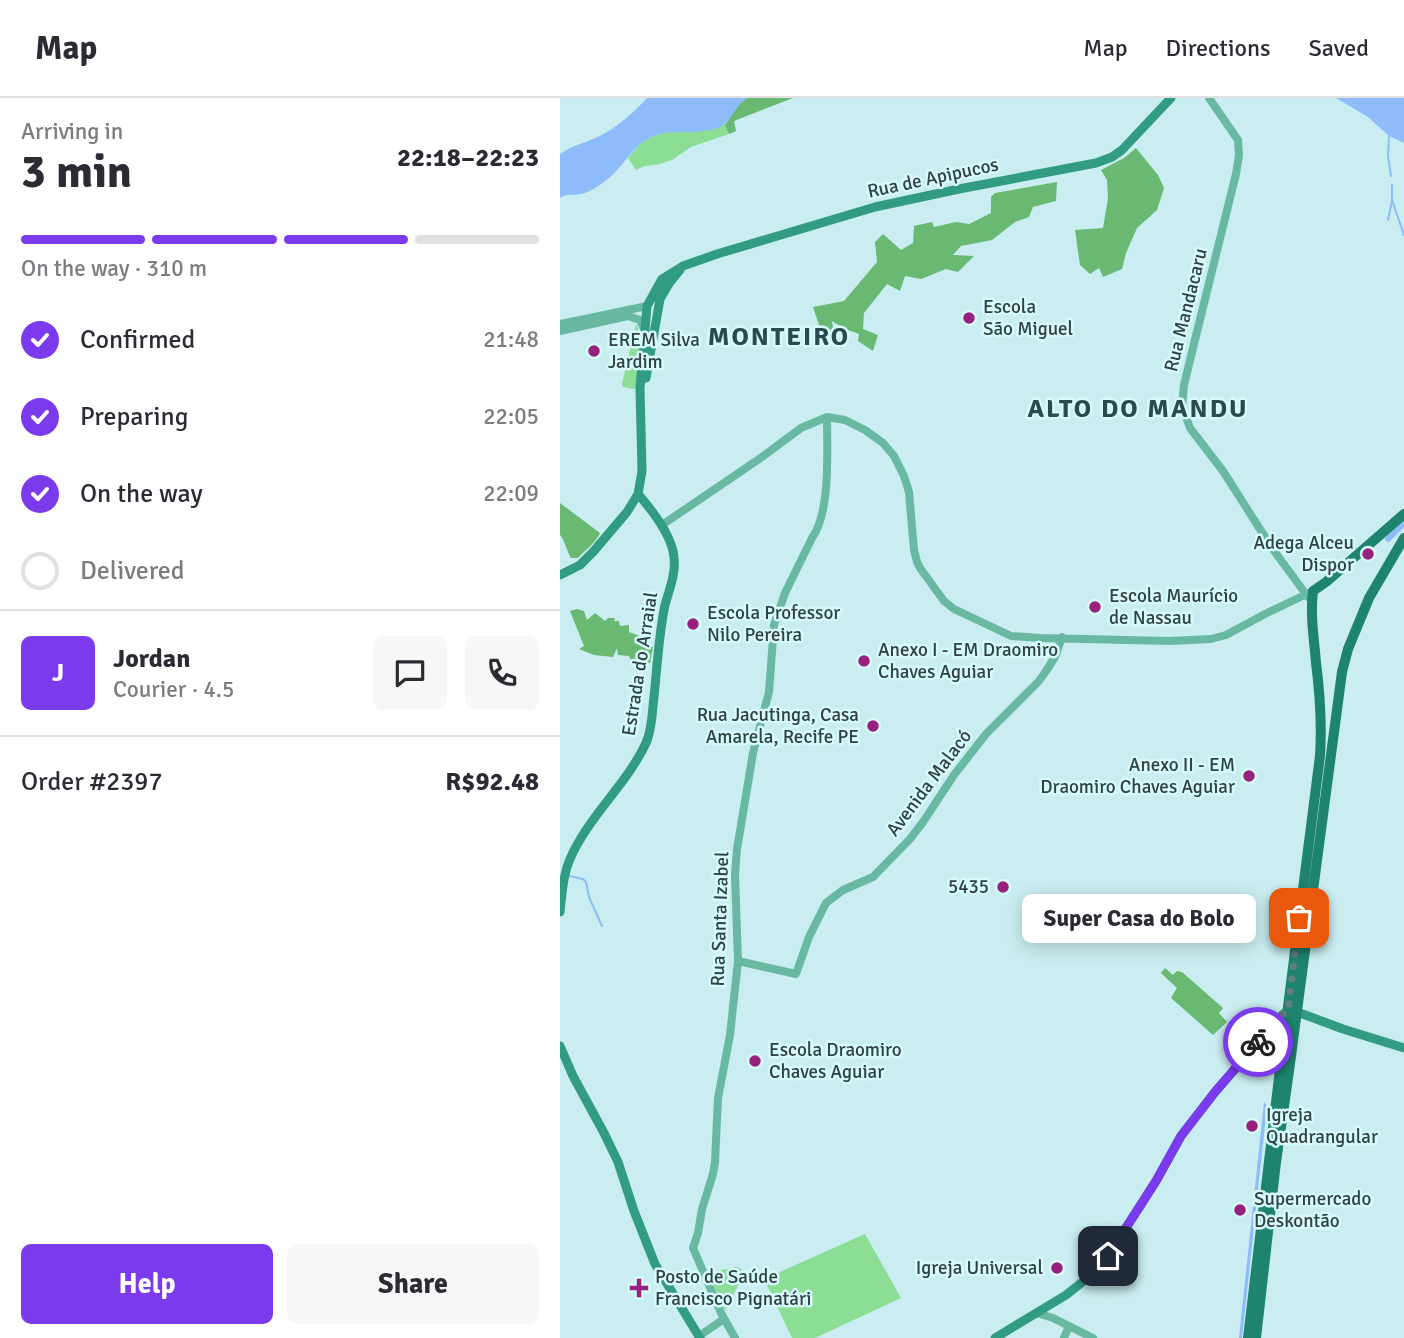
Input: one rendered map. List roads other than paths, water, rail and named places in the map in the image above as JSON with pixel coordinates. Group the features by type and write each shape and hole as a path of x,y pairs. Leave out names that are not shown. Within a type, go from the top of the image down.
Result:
{"main road":[{"name":"Rua de Apipucos","path":"683,266 875,208 1096,163 1122,150 1171,98"},
{"path":"560,575 580,565 593,552 627,512 638,494 642,471 640,388 647,306 662,279 683,266"},
{"path":"640,395 645,385 660,299 683,266"},
{"path":"647,306 652,348"},
{"name":"Estrada do Arraial","path":"560,912 569,860 647,742 649,733 661,625 672,581 674,557 662,525 638,494"},
{"path":"1256,1338 1322,734 1311,596 1404,514"},
{"path":"1248,1338 1284,1036 1292,1012 1342,672 1348,649 1369,598 1404,538"},
{"path":"1394,555 1404,561"},
{"path":"1321,713 1335,713"},
{"path":"995,1338 1055,1302 1104,1262 1156,1181 1181,1136 1282,1015 1292,1012 1404,1048"},
{"path":"1266,1033 1277,1032 1284,1036"},
{"path":"560,1046 618,1162 655,1264 699,1337"}],"street":[{"name":"Rua Mandacaru","path":"1209,98 1238,140 1239,155 1184,385 1182,406 1190,428 1228,478 1272,548 1311,596"},
{"path":"560,331 647,306"},
{"path":"560,324 628,313 640,320 645,331"},
{"path":"662,525 801,428 827,417 845,420 865,430 883,443 894,456 909,492 917,562 944,601 954,609 1011,635 1170,641 1210,639 1226,635 1265,614 1311,596"},
{"name":"Rua Santa Izabel","path":"735,1338 693,1248 713,1174 718,1098 730,1035 738,961 735,884 737,849 754,753 769,692 774,625 785,593 820,522 827,468 827,417"},
{"name":"Avenida Malacó","path":"738,961 796,974 809,937 825,904 843,890 873,877 910,839 986,734 1043,676 1055,657 1062,637"},
{"path":"1055,1302 1054,1314 1058,1321"},
{"path":"1037,1313 1049,1316 1093,1338"},
{"path":"699,1337 724,1319"},
{"path":"1064,1338 1069,1326"}],"water":[{"path":"647,98 747,98 722,126 707,131 665,133 649,138 599,185 584,193 560,198 560,154 613,128"},
{"path":"1336,98 1404,98 1404,143 1389,136 1368,117"},
{"path":"1264,1102 1267,1106 1242,1338 1239,1338"}],"waterway":[{"path":"1389,136 1391,176"},
{"path":"1392,185 1392,200 1404,235"},
{"path":"1388,220 1392,201"},
{"path":"1388,539 1404,523"},
{"path":"570,876 586,882 589,897 602,926"}],"place":[{"name":"Escola São Miguel","path":"969,318"},
{"name":"EREM Silva Jardim","path":"594,351"},
{"name":"Adega Alceu Dispor","path":"1368,554"},
{"name":"Escola Maurício de Nassau","path":"1095,607"},
{"name":"Escola Professor Nilo Pereira","path":"693,624"},
{"name":"Anexo I - EM Draomiro Chaves Aguiar","path":"864,661"},
{"name":"Rua Jacutinga, Casa Amarela, Recife PE","path":"873,726"},
{"name":"Anexo II - EM Draomiro Chaves Aguiar","path":"1249,776"},
{"name":"5435","path":"1003,887"},
{"name":"Super Casa do Bolo","path":"1299,918"},
{"name":"Escola Draomiro Chaves Aguiar","path":"755,1061"},
{"name":"Igreja Quadrangular","path":"1252,1126"},
{"name":"Supermercado Deskontão","path":"1240,1210"},
{"name":"Igreja Universal","path":"1057,1268"},
{"name":"Posto de Saúde Francisco Pignatári","path":"639,1288"}],"district":[{"name":"MONTEIRO","path":"779,337"},
{"name":"ALTO DO MANDU","path":"1138,409"}]}
